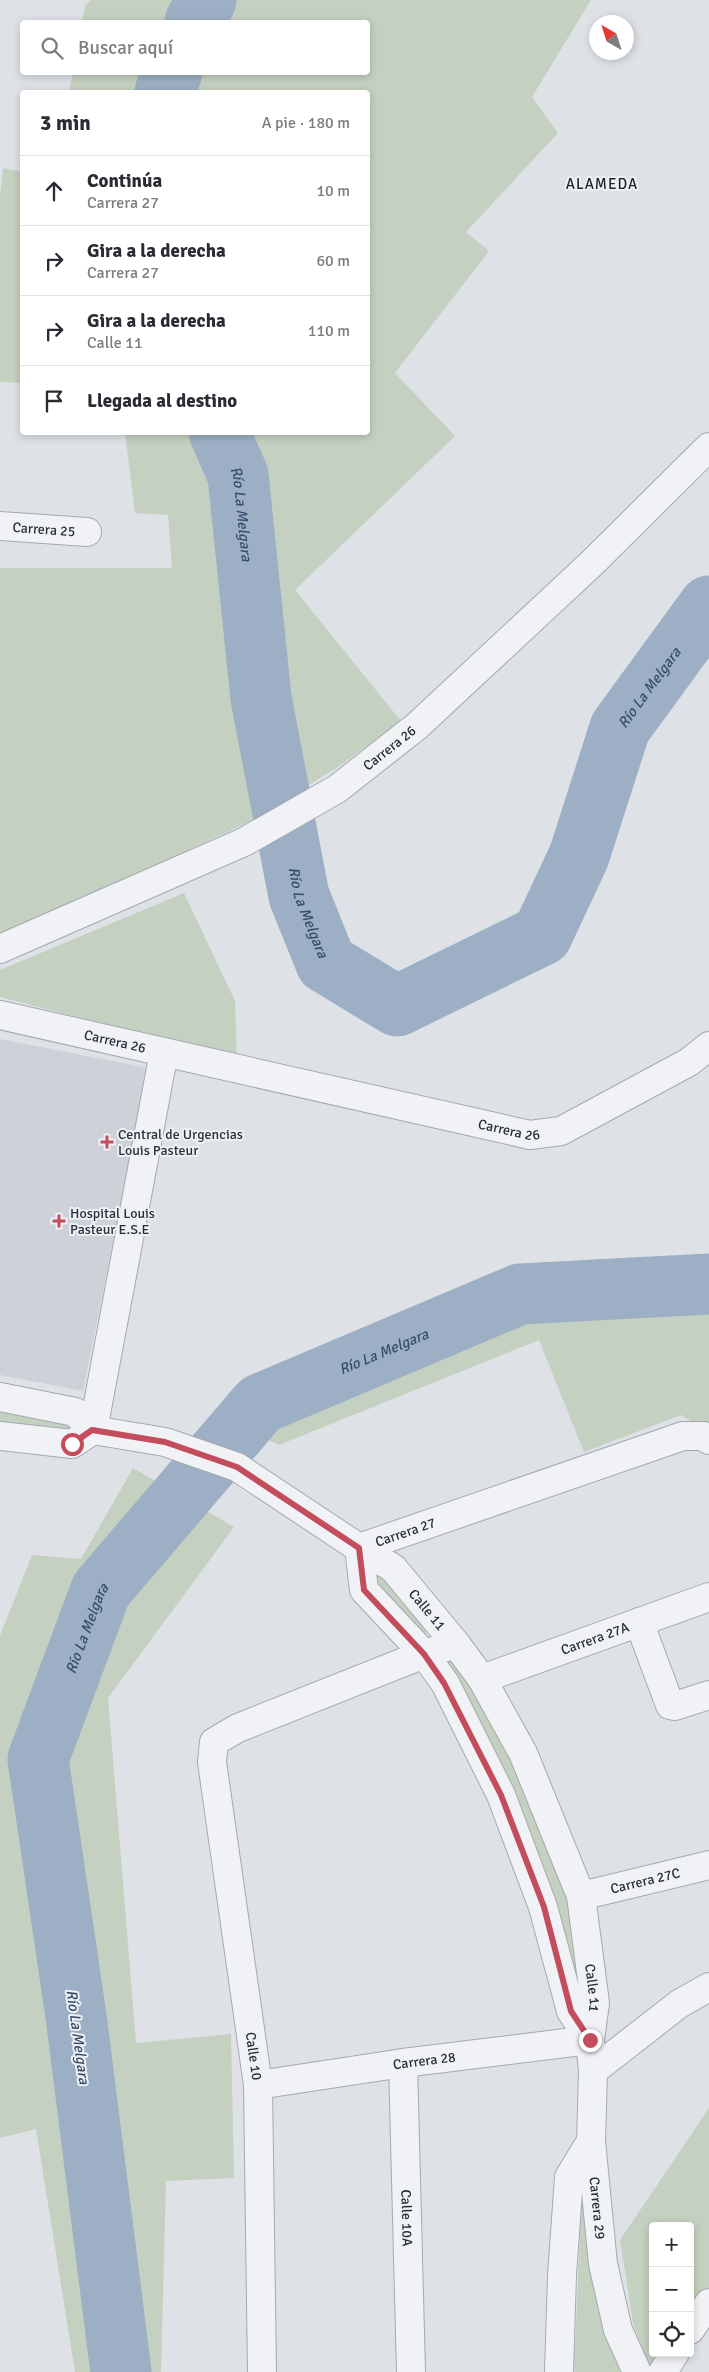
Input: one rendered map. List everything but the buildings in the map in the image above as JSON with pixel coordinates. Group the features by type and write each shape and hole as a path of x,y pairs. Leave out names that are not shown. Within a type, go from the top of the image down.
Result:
{"street":[{"name":"Carrera 26","path":"0,949 244,842 337,789 417,726 591,564 709,447"},
{"name":"Carrera 25","path":"0,526 87,532"},
{"name":"Carrera 26","path":"0,1015 530,1134 561,1131 689,1062 709,1046"},
{"path":"0,1436 72,1444 92,1430 164,1052"},
{"path":"0,1397 75,1412 92,1430"},
{"name":"Carrera 27","path":"92,1430 165,1442 237,1467 359,1548 683,1436 706,1438"},
{"name":"Calle 11","path":"359,1548 394,1568 456,1644 482,1679 523,1753 581,1896 595,2003 590,2040"},
{"name":"Calle 11","path":"359,1548 364,1590 424,1654 444,1683 501,1795 544,1907 571,2011 590,2040"},
{"name":"Carrera 27A","path":"482,1679 709,1597"},
{"path":"639,1622 670,1705 675,1706 709,1695"},
{"path":"424,1654 456,1644"},
{"name":"Calle 10","path":"262,2372 258,2084 212,1762 214,1742 238,1728 424,1654"},
{"name":"Carrera 27C","path":"581,1896 709,1865"},
{"path":"593,2071 679,2004 709,1987"},
{"name":"Carrera 28","path":"258,2084 403,2063 590,2040"},
{"name":"Carrera 29","path":"590,2040 593,2071 591,2141 603,2264 618,2330 637,2372"},
{"name":"Calle 10A","path":"403,2063 411,2372"},
{"path":"559,2372 562,2275 569,2177 591,2141"},
{"path":"694,2324 709,2303"},
{"path":"663,2372 672,2357"}],"shaded area":[{"name":"Hospital Louis Pasteur E.S.E","path":"0,1039 148,1068 83,1391 0,1375"}],"green space":[{"path":"91,0 194,0 184,20 82,20 85,6"},
{"path":"225,0 591,0 532,97 558,133 466,232 489,251 395,373 455,436 295,590 401,721 338,767 291,796 278,724 246,465 233,435 370,435 370,90 184,90 191,75 370,75 370,20 216,20"},
{"path":"72,75 158,75 153,84 153,90 69,90"},
{"path":"3,168 20,172 20,383 0,382 0,195"},
{"path":"125,435 209,435 227,477 244,634 275,810 0,936 0,568 172,568 168,515 135,513"},
{"path":"184,893 235,1001 237,1059 0,997 0,970"},
{"path":"709,1299 709,1432 681,1415 584,1452 539,1340 279,1445 250,1431 263,1417 519,1303"},
{"path":"0,1406 88,1417 84,1439 0,1429"},
{"path":"133,1468 234,1527 108,1698 136,2043 231,2034 234,2178 166,2181 161,2372 75,2372 36,2129 0,2138 0,1636 32,1555 81,1559"},
{"path":"378,1556 437,1627 415,1638 359,1569"},
{"path":"453,1646 471,1671 568,1885 596,2026 580,2027 434,1655"},
{"path":"709,2108 709,2291 694,2308 694,2222 649,2222 649,2357 660,2357 651,2372 633,2323 620,2240"},
{"path":"582,2190 603,2326 624,2372 575,2372 574,2370"}],"waterway":[{"name":"Río La Melgara","path":"196,20 206,0"},
{"name":"Río La Melgara","path":"166,90 171,75"},
{"name":"Río La Melgara","path":"220,435 238,475 261,698 299,896 326,963 397,1006 542,935 579,856 620,728 709,606"},
{"name":"Río La Melgara","path":"121,2372 76,2016 38,1759 101,1590 260,1404 520,1294 709,1284"}],"place":[{"name":"Central de Urgencias Louis Pasteur","path":"107,1142"},
{"name":"Hospital Louis Pasteur E.S.E","path":"59,1221"}],"district":[{"name":"ALAMEDA","path":"602,184"}],"route":[{"path":"72,1444 92,1430 165,1442 237,1467 300,1507 359,1548 364,1590 424,1654 444,1683 501,1795 544,1907 571,2011 590,2040"}]}
